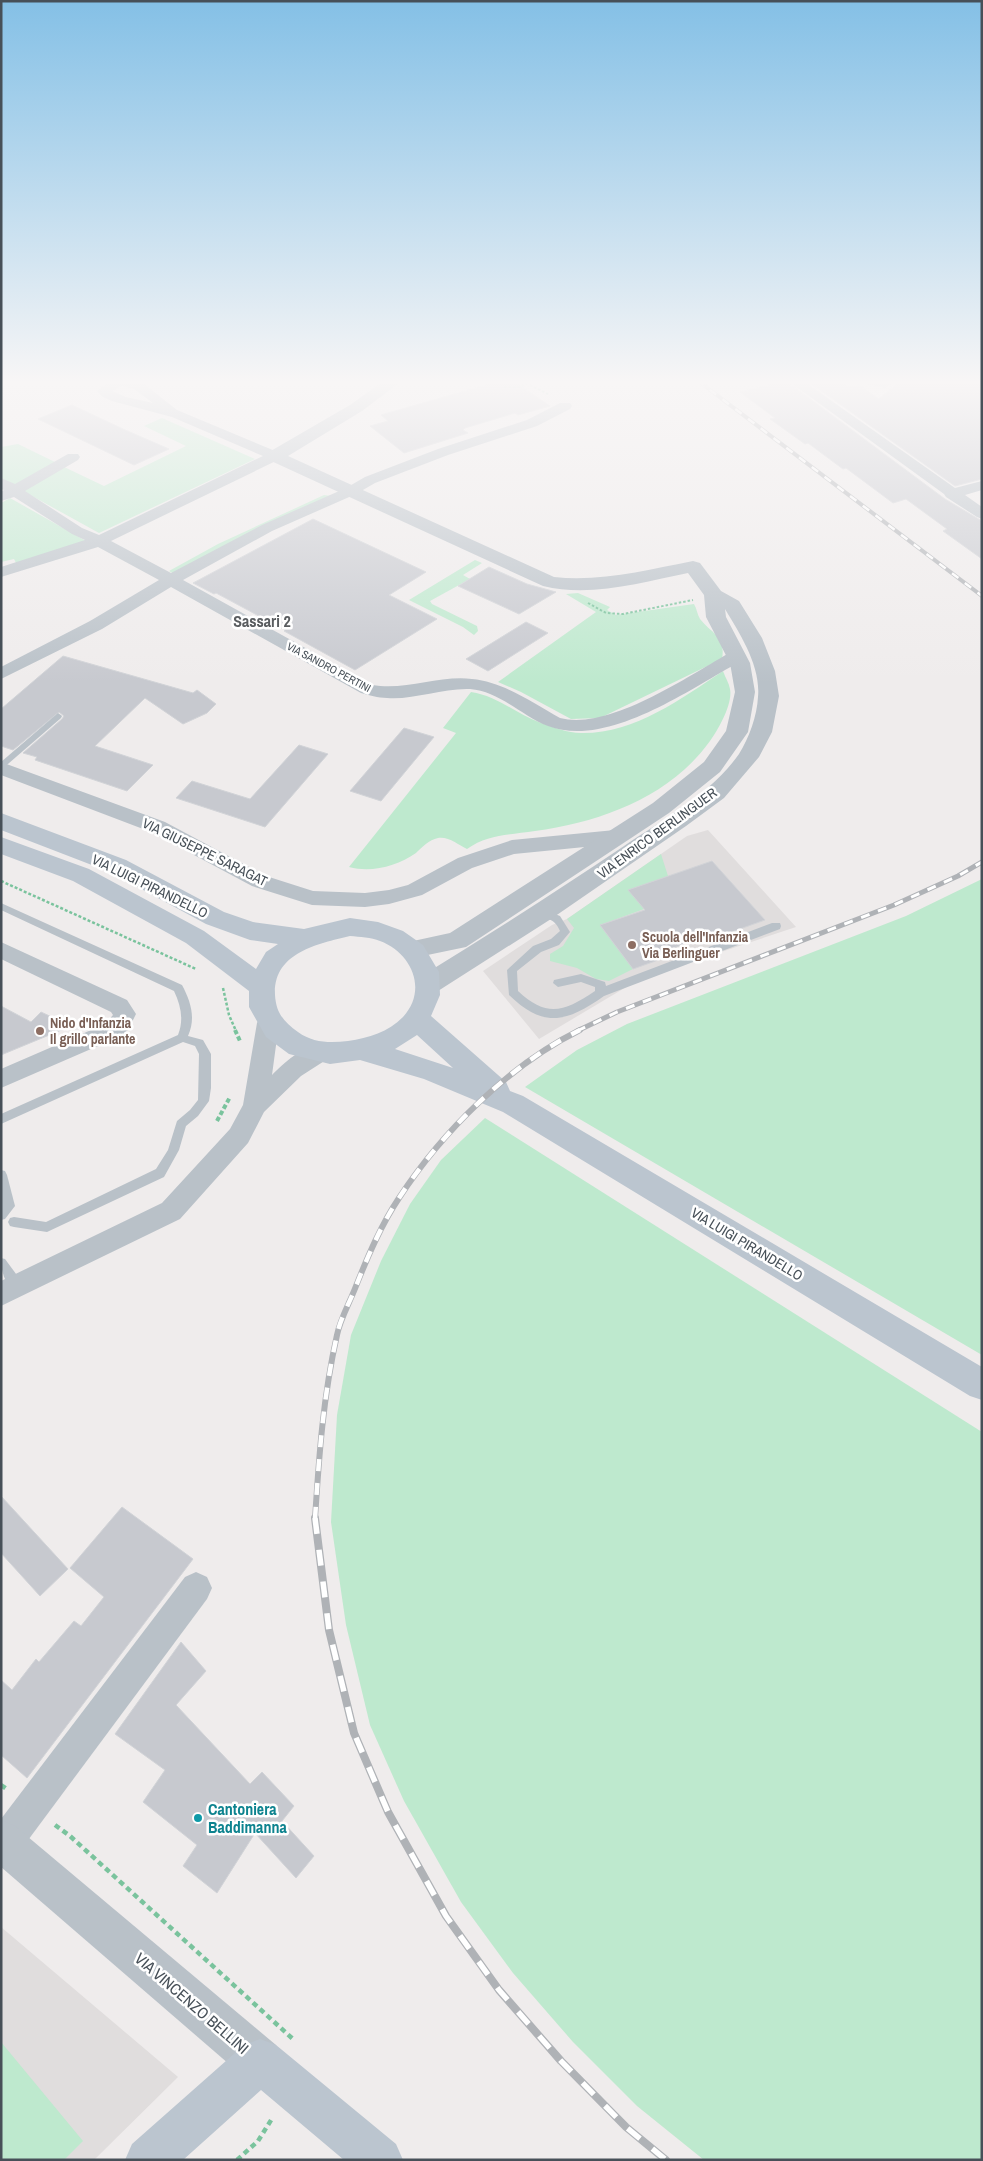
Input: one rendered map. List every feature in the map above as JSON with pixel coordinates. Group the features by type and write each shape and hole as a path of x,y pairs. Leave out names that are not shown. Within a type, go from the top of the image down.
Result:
{"main road":[{"name":"VIA LUIGI PIRANDELLO","path":"1,821 118,866 215,918 250,930 302,938"},
{"name":"VIA LUIGI PIRANDELLO","path":"1,845 81,875 195,937 260,986"},
{"path":"350,927 374,930 395,937 413,949 427,972 429,984 426,1002 416,1018 402,1032 384,1043 362,1050 342,1053 321,1052 300,1046 288,1040 268,1023 260,1005 260,986 270,964 279,954 302,938 325,930 350,927"},
{"name":"VIA LUIGI PIRANDELLO","path":"416,1018 512,1104"},
{"name":"VIA LUIGI PIRANDELLO","path":"362,1050 431,1070 512,1104 982,1385"},
{"path":"148,2160 260,2061"},
{"name":"VIA VINCENZO BELLINI","path":"260,2061 380,2160"}],"street":[{"path":"1,498 8,486 20,481"},
{"path":"1,572 100,541 224,481"},
{"path":"329,481 351,491"},
{"path":"2,672 96,625 171,580 267,528 351,491 369,481"},
{"path":"933,481 982,514"},
{"path":"951,494 982,485"},
{"path":"8,486 78,531 100,541"},
{"name":"VIA ENRICO BERLINGUER","path":"351,491 550,582 578,585 620,581 693,568 722,600 752,638 765,671 769,696 762,732 748,757 708,798 678,821 542,913 429,984"},
{"name":"VIA SANDRO PERTINI","path":"100,541 367,689 387,693 472,684 499,692 542,716 569,726 596,726 632,714 737,656"},
{"name":"VIA ENRICO BERLINGUER","path":"413,949 457,941 661,808 712,768 737,732 745,692 737,656 716,617 722,600"},
{"name":"VIA GIUSEPPE SARAGAT","path":"1,767 158,827 259,881 312,898 365,900 389,897 415,890 465,864 512,847 615,838"},
{"path":"1,950 119,1006 125,1014 120,1024 113,1030 1,1080"},
{"path":"10,1290 171,1211 239,1136 255,1105 268,1023"},
{"path":"255,1105 293,1069 321,1052"},
{"name":"VIA VINCENZO BELLINI","path":"196,1588 3,1841 260,2061"}],"lane":[{"path":"1,767 58,716"},
{"path":"1,906 178,988 187,1007 188,1027 182,1038 1,1119"},
{"path":"542,913 551,914 563,924 565,932 555,942 537,949 512,970 513,992 531,1009 558,1015 570,1012 600,993 776,926"},
{"path":"558,983 581,978 601,984 600,993"},
{"path":"14,1222 47,1227 160,1173 170,1159 179,1140 181,1124 194,1113 203,1101 205,1054 199,1043 182,1038"},
{"path":"1,1175 9,1206 1,1214"},
{"path":"1,1263 10,1290"}],"path":[{"path":"580,598 606,613 623,614 722,600"}],"shaded area":[{"name":"Scuola dell'Infanzia Via Berlinguer","path":"708,830 796,927 688,963 628,986 539,1039 483,971 552,925 567,919 687,836"},
{"path":"1,1927 178,2077 94,2160 1,2160"}],"green space":[{"path":"3,481 28,481 17,488"},
{"path":"39,481 93,481 104,486 115,481 209,481 99,533 23,491"},
{"path":"324,495 331,496 174,574 169,571 218,544"},
{"path":"10,498 86,541 16,563 14,559 1,562 1,503"},
{"path":"475,560 482,563 463,575 470,579 430,601 432,604 477,626 478,631 474,635 463,627 409,600"},
{"path":"578,593 610,607 607,610 616,615 694,604 700,619 720,640 723,651 722,659 600,718 571,719 498,682 596,612 566,594"},
{"path":"723,671 729,687 729,702 721,724 710,741 694,761 675,777 654,792 632,804 585,821 483,840 467,849 449,840 438,838 423,846 409,858 393,865 375,869 349,867 456,733 443,728 471,692 490,697 532,719 561,730 576,733 601,732 620,728 656,713 691,693"},
{"path":"661,854 668,876 629,890 644,909 600,925 633,969 609,981 596,979 577,968 550,961 550,954 563,946 574,928 567,919"},
{"path":"982,879 982,1355 525,1087 577,1050 627,1024 906,916"},
{"path":"485,1118 982,1432 982,2160 704,2160 637,2106 573,2042 513,1973 461,1902 404,1801 370,1725 346,1625 331,1522 337,1415 351,1335 381,1261 410,1204 441,1160"},
{"path":"1,2042 83,2141 64,2160 1,2160"}],"building":[{"path":"863,481 921,481 945,499 982,521 982,559 943,531 947,529 906,499 893,503"},
{"path":"948,481 975,481 955,486"},
{"path":"313,519 426,572 389,595 437,619 355,670 285,630 216,593 214,594 193,583"},
{"path":"489,567 527,584 556,592 519,614 458,586"},
{"path":"526,622 548,633 488,671 466,659"},
{"path":"63,656 193,693 197,690 216,704 207,713 183,724 145,698 95,746 153,765 127,791 35,760 37,757 23,753 62,719 64,716 59,712 13,750 1,746 1,709"},
{"path":"404,728 434,737 381,801 350,791"},
{"path":"299,745 328,754 265,827 176,798 192,781 250,799"},
{"path":"712,861 765,920 726,934 722,930 668,950 672,955 633,969 600,925 645,910 628,890"},
{"path":"1,1006 31,1022 41,1012 71,1026 1,1055"},
{"path":"1,1496 68,1569 40,1596 1,1553"},
{"path":"122,1507 193,1559 27,1778 1,1755 1,1680 12,1690 36,1659 39,1662 74,1621 81,1626 104,1597 70,1568"},
{"path":"181,1642 206,1671 176,1705 250,1784 262,1772 294,1806 282,1821 314,1856 296,1878 255,1833 217,1893 183,1866 197,1845 143,1802 165,1770 115,1734"}],"railway":[{"path":"830,481 982,596"},
{"path":"577,1031 617,1012 894,905 958,876 982,862"},
{"path":"315,1518 325,1404 338,1329 386,1219 416,1173 435,1149 479,1102 528,1062 580,1030"},
{"path":"315,1518 329,1630 354,1733 388,1812 446,1916 499,1990 561,2061 626,2127 666,2160"}],"place":[{"name":"Scuola dell'Infanzia Via Berlinguer","path":"632,945"},
{"name":"Nido d'Infanzia Il grillo parlante","path":"40,1031"},
{"name":"Cantoniera Baddimanna","path":"198,1818"}],"district":[{"name":"Sassari 2","path":"262,621"}]}
